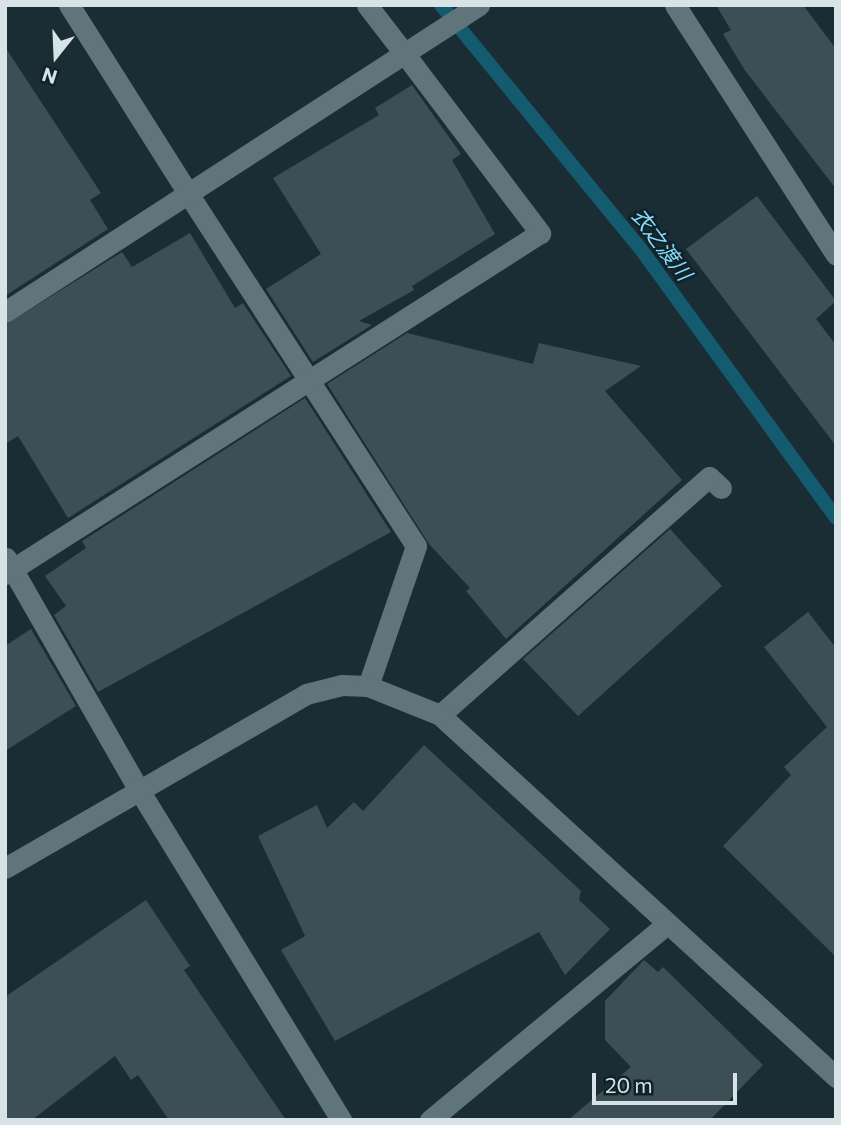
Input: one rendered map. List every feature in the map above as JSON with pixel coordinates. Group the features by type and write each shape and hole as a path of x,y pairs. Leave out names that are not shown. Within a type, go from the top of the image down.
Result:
{"street":[{"path":"69,5 416,546 368,686"},
{"path":"341,1120 139,790 8,566 541,233 410,50 367,5"},
{"path":"675,5 836,255"},
{"path":"5,312 477,7"},
{"path":"440,715 709,477 721,488"},
{"path":"5,868 306,694 342,685 368,686 440,715 836,1077"},
{"path":"429,1120 667,923"}],"building":[{"path":"716,5 803,5 836,49 836,189 744,69 723,34 731,30"},
{"path":"5,47 101,193 90,200 108,229 5,296"},
{"path":"412,85 461,154 452,160 495,234 412,286 414,290 359,321 372,325 313,362 266,289 321,254 273,178 379,115 375,108"},
{"path":"757,196 836,301 816,319 836,345 836,446 686,249"},
{"path":"190,233 235,308 243,303 291,376 68,518 18,436 5,444 5,325 122,252 132,267"},
{"path":"407,333 533,364 539,343 641,366 605,391 682,480 506,639 466,591 470,588 429,544 327,384"},
{"path":"305,398 391,532 98,692 54,615 66,606 45,576 86,548 82,541"},
{"path":"670,529 722,586 578,716 523,659"},
{"path":"808,612 836,648 836,957 723,846 791,775 784,767 827,727 764,647"},
{"path":"31,629 76,706 5,751 5,646"},
{"path":"424,745 581,891 579,900 610,929 565,975 539,932 335,1041 281,950 305,936 258,836 317,805 327,828 354,802 363,811"},
{"path":"146,900 190,966 184,970 286,1120 169,1120 138,1075 131,1080 115,1056 32,1120 5,1120 5,997"},
{"path":"644,960 658,972 663,967 763,1065 710,1120 568,1120 631,1067 605,1040 605,1001"}],"waterway":[{"name":"衣之渡川","path":"441,5 640,248 836,518"}]}
